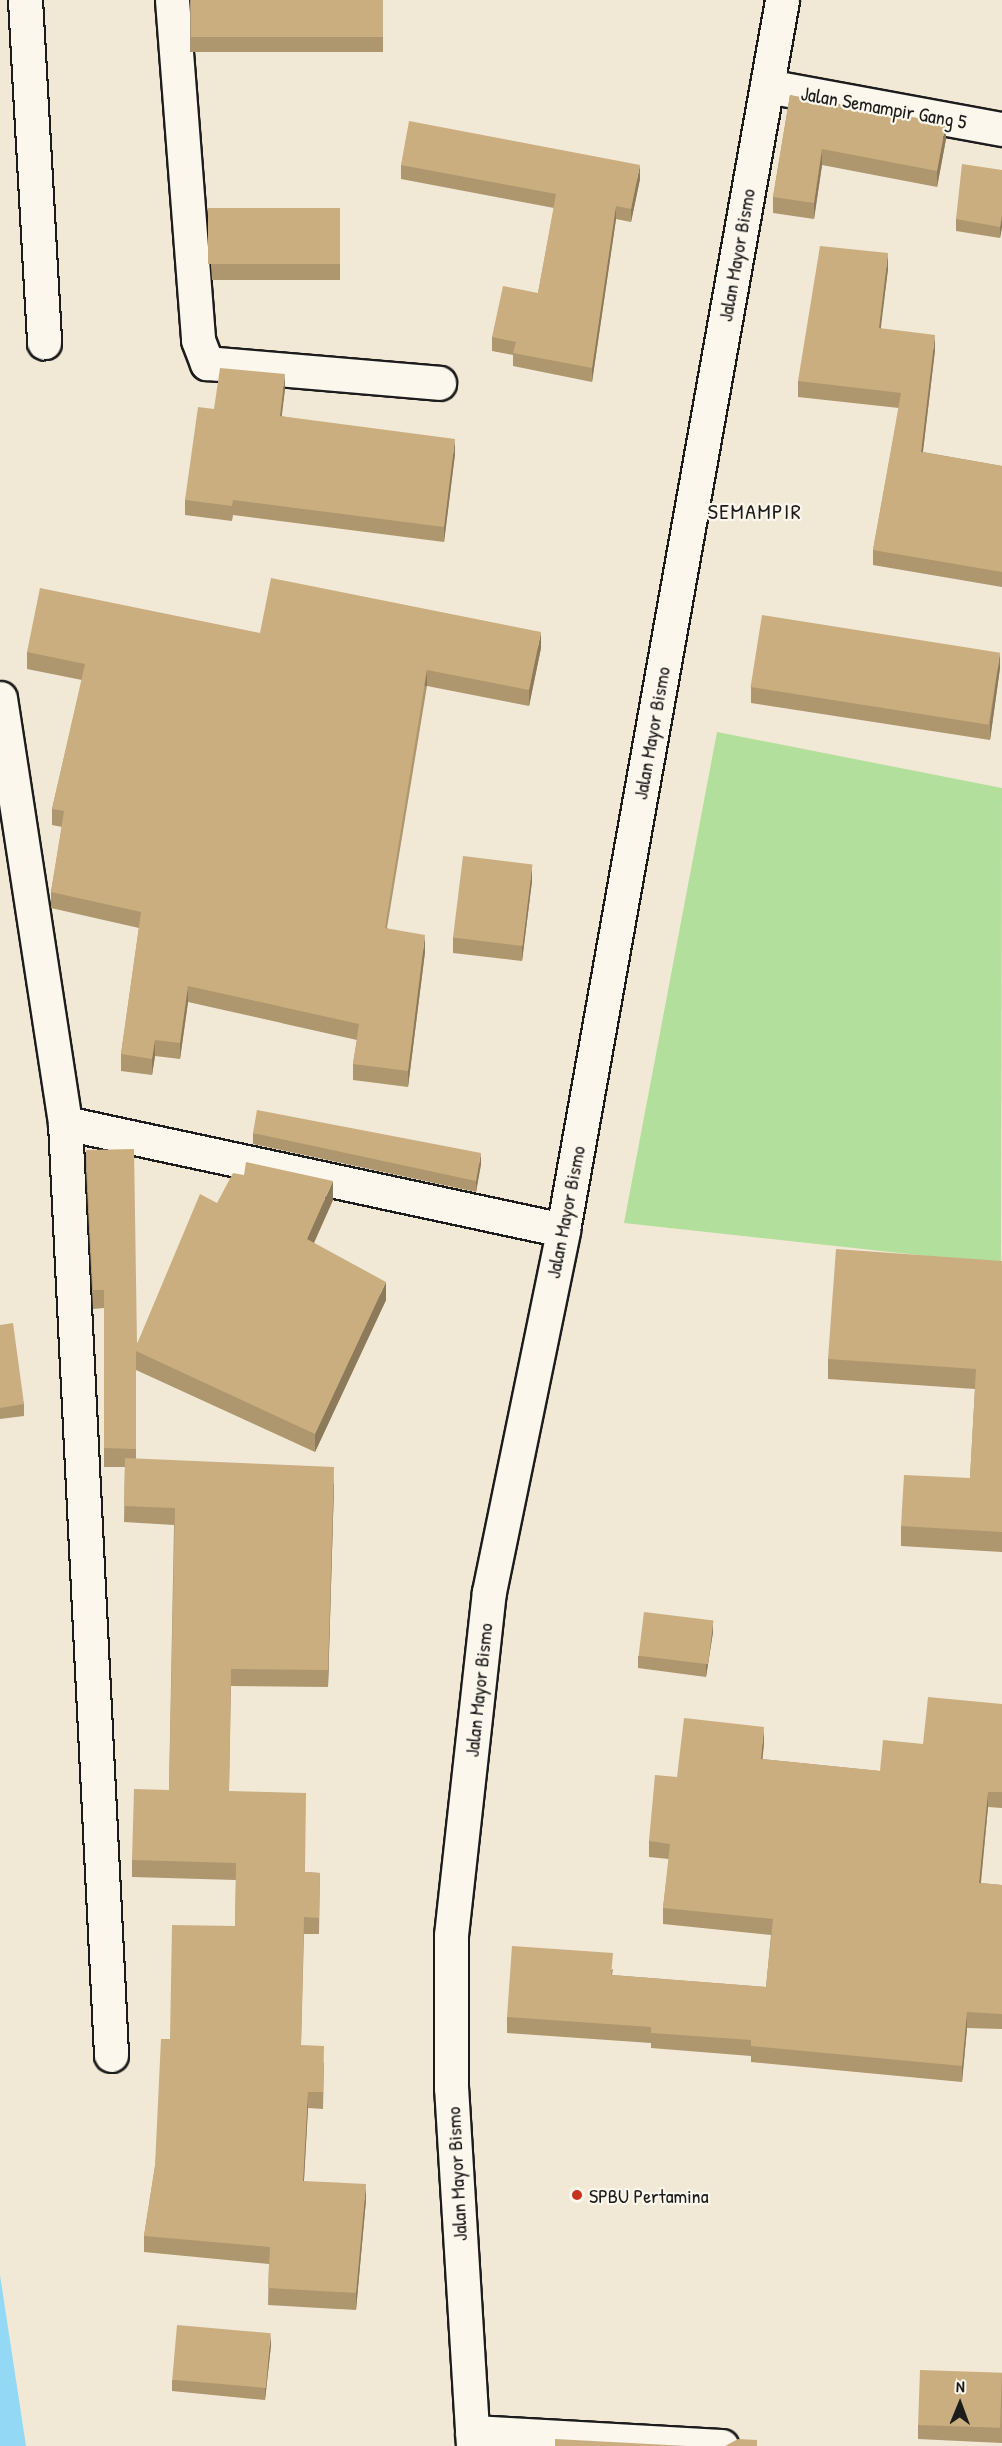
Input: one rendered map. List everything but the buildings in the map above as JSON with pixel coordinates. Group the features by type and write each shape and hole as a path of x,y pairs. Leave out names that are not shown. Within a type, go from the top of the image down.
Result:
{"street":[{"path":"25,0 44,342"},
{"path":"172,0 198,340 207,363 439,383"},
{"name":"Jalan Mayor Bismo","path":"472,2439 451,2088 452,1935 489,1592 562,1230 782,0"},
{"name":"Jalan Semampir Gang 5","path":"767,86 1002,129"},
{"path":"0,698 64,1123 111,2055"},
{"path":"64,1123 562,1230"},
{"path":"472,2439 722,2446"}],"green space":[{"path":"717,732 1002,788 1001,1264 624,1223"}],"water":[{"path":"0,2275 26,2446 0,2446"}],"place":[{"name":"SPBU Pertamina","path":"577,2195"}],"district":[{"name":"SEMAMPIR","path":"755,512"}]}
